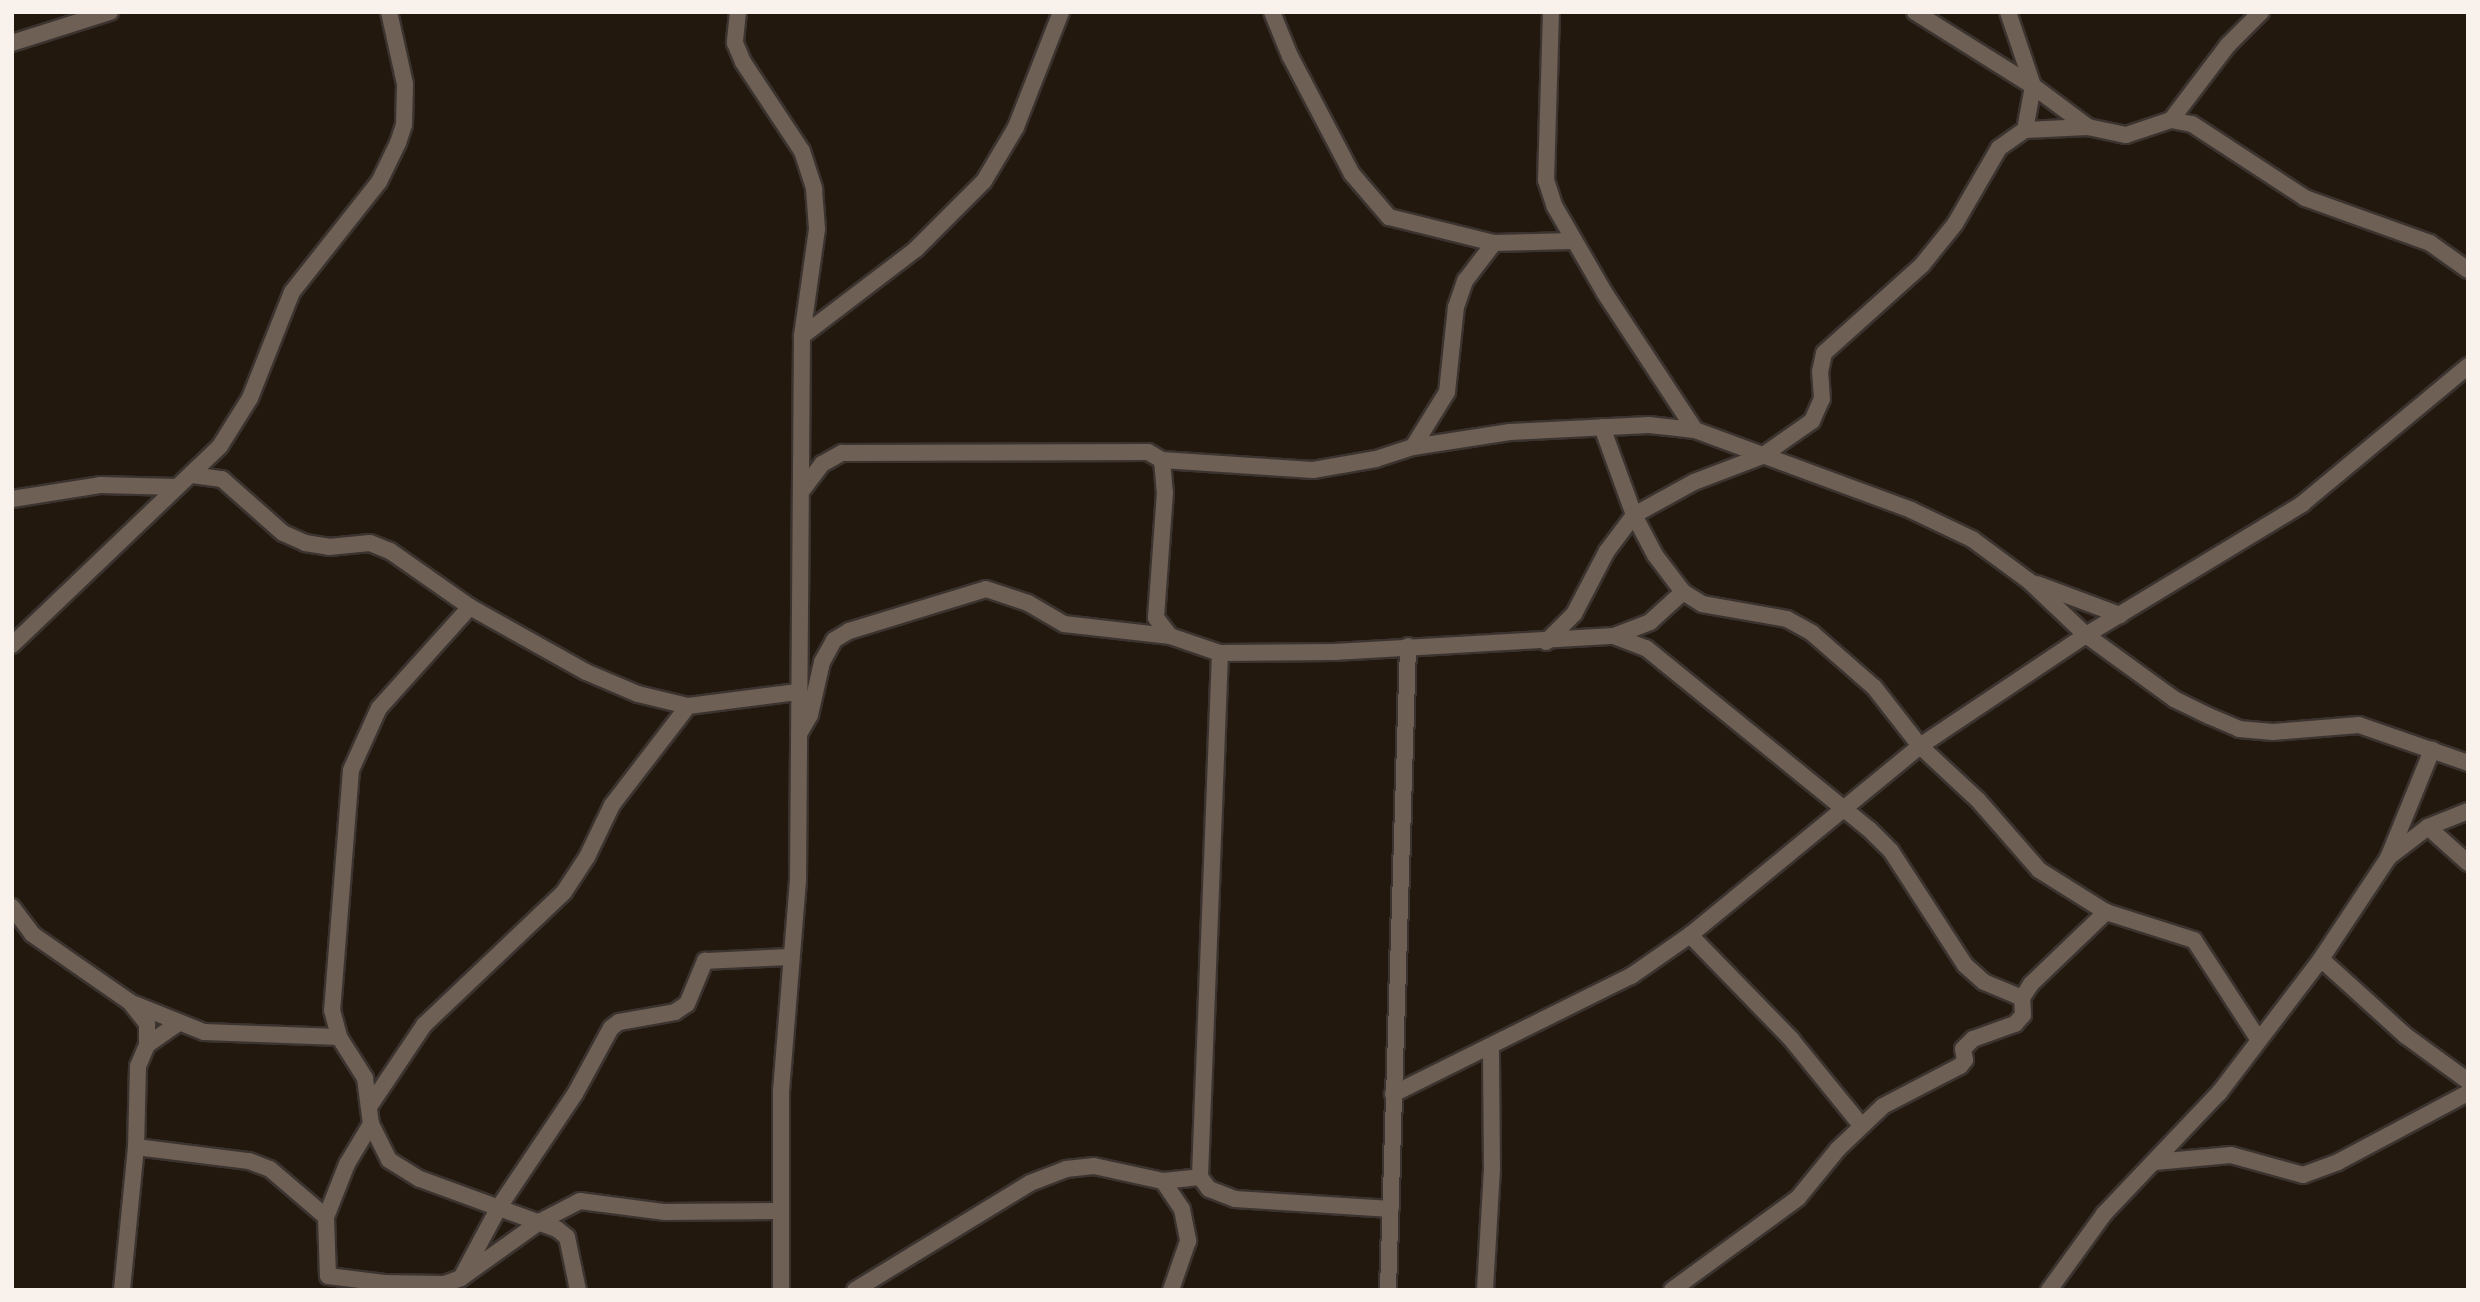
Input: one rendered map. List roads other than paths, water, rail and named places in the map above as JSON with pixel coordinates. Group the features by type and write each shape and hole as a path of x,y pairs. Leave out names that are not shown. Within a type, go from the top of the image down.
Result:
{"street":[{"path":"12,43 110,12"},
{"path":"12,645 220,446 250,398 292,292 379,182 404,125 405,84 389,12"},
{"path":"737,12 735,43 743,62 802,151 814,189 817,229 802,336 804,488 797,692 798,880 791,957 778,1211 781,1290"},
{"path":"802,336 916,249 984,181 1016,127 1062,12"},
{"path":"1272,12 1290,56 1352,174 1374,203 1389,217 1494,243 1572,241"},
{"path":"1551,12 1546,180 1572,241 1695,430"},
{"path":"1915,12 2033,86 2088,127"},
{"path":"2008,12 2033,86 2025,130"},
{"path":"2171,120 2212,64 2261,12"},
{"path":"1546,642 1574,614 1607,551 1634,515 1694,482 1762,456 1818,414 1824,353 1922,265 1955,224 1998,148 2025,130 2088,127 2126,135 2171,120 2192,124 2218,138 2305,198 2430,243 2468,270"},
{"path":"1413,447 1447,392 1456,307 1465,281 1494,243"},
{"path":"1393,1094 1491,1049 1619,983 1690,935 1920,747 2086,635 2302,504 2468,366"},
{"path":"804,488 822,464 842,453 1132,450 1149,452 1162,460 1313,470 1345,467 1413,447 1510,432 1649,425 1695,430 1911,510 1972,539 2029,581 2086,635 2174,699 2239,729 2273,732 2359,724 2468,763"},
{"path":"1602,427 1634,515 1655,555 1683,592 1702,604 1787,619 1812,633 1874,687 1920,747 1978,800 2039,870 2106,912 2194,940 2259,1040"},
{"path":"1162,460 1165,492 1156,618 1170,636"},
{"path":"192,475 222,479 283,533 304,543 329,547 370,543 390,551 470,607 586,672 638,694 688,706 797,692"},
{"path":"12,499 100,485 177,487"},
{"path":"2029,581 2120,615"},
{"path":"797,736 810,715 822,662 834,640 849,631 986,589 1028,604 1064,624 1170,636 1220,653 1546,642 1614,636 1650,622 1683,592"},
{"path":"470,607 379,708 351,770 347,855 333,956 332,1010 340,1037 365,1078 371,1104 371,1124 383,1152 399,1167 420,1179 541,1221 567,1237 578,1290"},
{"path":"1614,636 1646,648 1679,671 1841,810 1857,819 1891,851 1965,965 2000,991 2022,998"},
{"path":"1388,1290 1393,1094 1400,1016 1408,646"},
{"path":"1220,653 1200,1177 1209,1189 1235,1199 1391,1209"},
{"path":"371,1104 424,1025 564,892 587,857 612,805 688,706"},
{"path":"2049,1290 2104,1214 2219,1093 2321,959 2388,858 2432,750"},
{"path":"2388,858 2428,827 2468,811"},
{"path":"2428,827 2468,863"},
{"path":"12,906 32,934 130,1002 179,1023 204,1032 340,1037"},
{"path":"1674,1289 1798,1198 1861,1125 1908,1091 1960,1066 1965,1060 1963,1049 1973,1039 2015,1024 2023,1015 2022,998 2045,969 2106,912"},
{"path":"1690,935 1791,1039 1861,1125"},
{"path":"461,1278 499,1206 575,1094 611,1028 675,1012 687,1004 705,961 791,957"},
{"path":"2321,959 2406,1036 2468,1081"},
{"path":"122,1290 136,1147 138,1066 147,1045 147,1024 130,1002"},
{"path":"147,1045 179,1023"},
{"path":"1485,1290 1492,1170 1491,1049"},
{"path":"2155,1162 2231,1155 2303,1175 2338,1162 2468,1093"},
{"path":"320,1290 326,1273 326,1217 343,1173 371,1124"},
{"path":"136,1147 260,1164 326,1217"},
{"path":"855,1290 1030,1183 1066,1169 1094,1166 1163,1181 1200,1177"},
{"path":"1163,1181 1182,1209 1188,1241 1171,1290"},
{"path":"326,1273 353,1285 444,1283 461,1278 541,1221 580,1201 665,1212 778,1211"}]}
